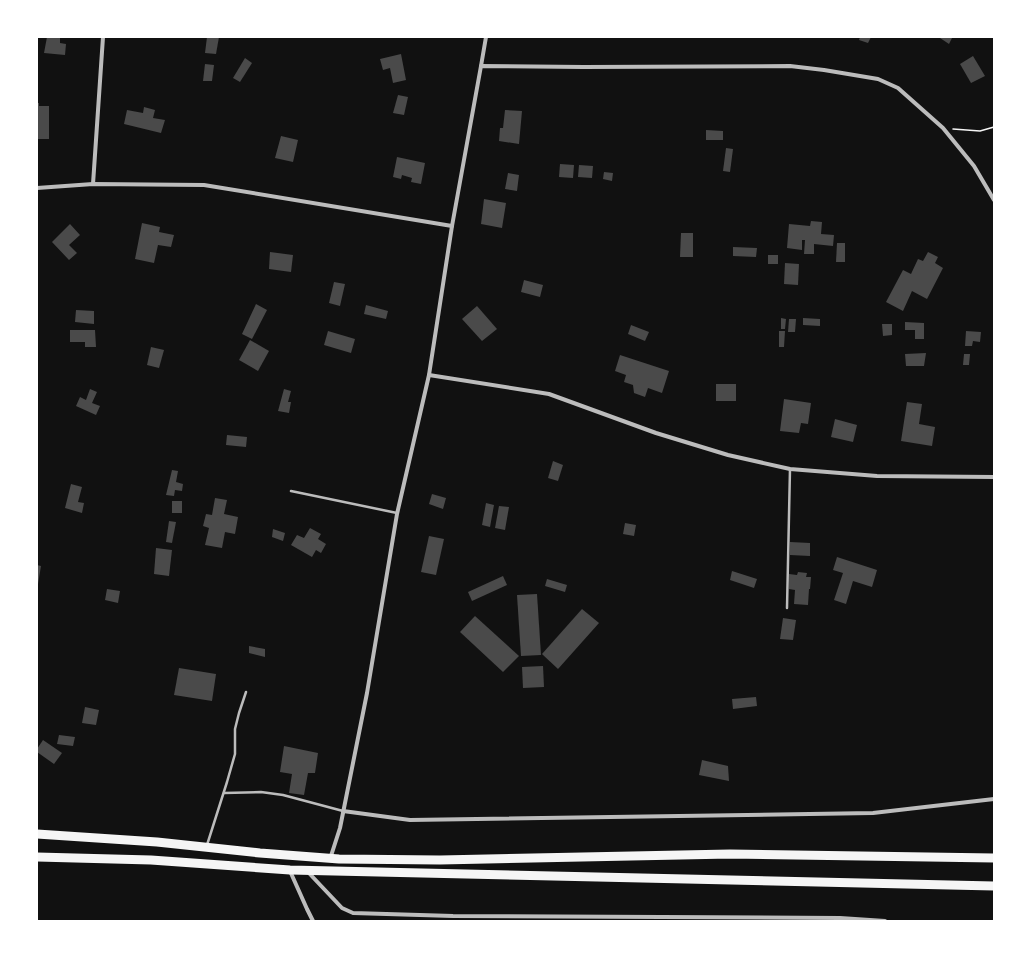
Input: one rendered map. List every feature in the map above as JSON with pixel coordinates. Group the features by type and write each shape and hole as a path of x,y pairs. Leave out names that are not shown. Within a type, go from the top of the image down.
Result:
{"highway":[{"path":"37,834 157,842 330,859 456,859 730,854 994,858"},
{"path":"37,857 151,860 307,871 994,886"}],"street":[{"path":"93,184 103,37"},
{"path":"330,859 340,828 342,811 367,693 397,514 429,375 452,226 486,37"},
{"path":"481,66 783,66 824,70 878,79 898,88 943,128 974,166 994,200"},
{"path":"37,188 93,184 204,185 452,226"},
{"path":"429,375 550,394 656,433 728,454 790,469 877,476 994,476"},
{"path":"342,811 410,820 873,814 994,799"},
{"path":"290,870 313,921"},
{"path":"307,871 342,908 353,913 453,916 840,918 885,921"}],"lane":[{"path":"787,608 790,469"},
{"path":"291,491 397,514"},
{"path":"206,847 235,754 235,729 246,692"},
{"path":"224,793 261,792 283,795 342,811"}],"path":[{"path":"943,128 980,131 994,127"}],"building":[{"path":"47,37 60,38 60,43 66,44 65,55 44,53"},
{"path":"207,37 219,37 216,54 205,53"},
{"path":"860,37 871,37 868,43 859,40"},
{"path":"940,38 952,38 949,44"},
{"path":"401,54 406,80 393,83 390,68 383,70 380,59"},
{"path":"973,56 985,76 971,83 960,64"},
{"path":"245,58 252,63 240,82 233,78"},
{"path":"205,64 214,65 212,81 203,81"},
{"path":"398,95 408,97 404,115 393,113"},
{"path":"37,103 39,103 39,106 49,106 49,139 37,139"},
{"path":"144,107 155,110 153,118 165,120 161,133 124,124 127,110 143,113"},
{"path":"505,110 522,111 519,144 499,141 500,128 503,128"},
{"path":"706,130 723,131 723,140 706,140"},
{"path":"281,136 298,140 293,162 275,158"},
{"path":"726,148 733,149 730,172 723,171"},
{"path":"397,157 425,163 421,184 411,182 412,178 402,175 401,179 393,177"},
{"path":"560,164 574,165 573,178 559,177"},
{"path":"579,165 593,166 592,178 578,177"},
{"path":"604,172 613,173 612,181 603,179"},
{"path":"508,173 519,175 517,191 505,189"},
{"path":"484,199 506,203 502,228 481,224"},
{"path":"811,221 822,222 821,234 834,235 833,246 814,244 814,254 804,254 805,240 802,240 802,250 787,248 789,224 810,226"},
{"path":"142,223 160,227 159,232 174,235 171,247 158,245 154,263 135,259"},
{"path":"70,224 80,235 69,245 77,253 69,260 52,242"},
{"path":"681,233 693,233 693,257 680,257"},
{"path":"837,243 845,243 845,262 836,262"},
{"path":"733,247 757,248 756,257 733,256"},
{"path":"270,252 293,255 291,272 269,269"},
{"path":"928,252 938,257 935,263 943,268 927,299 912,291 903,311 886,302 903,270 911,274 918,259 923,261"},
{"path":"768,255 778,255 778,264 768,264"},
{"path":"785,263 799,264 798,285 784,284"},
{"path":"524,280 543,285 540,297 521,292"},
{"path":"334,282 345,284 340,306 329,303"},
{"path":"256,304 267,310 252,339 242,334"},
{"path":"366,305 388,311 386,319 364,314"},
{"path":"477,306 497,329 482,341 462,319"},
{"path":"76,310 94,311 94,324 75,322"},
{"path":"781,318 786,319 785,329 781,329"},
{"path":"803,318 820,319 820,326 803,325"},
{"path":"789,319 796,319 795,332 788,332"},
{"path":"905,322 924,323 924,339 915,339 915,330 905,330"},
{"path":"882,324 892,324 892,335 883,336"},
{"path":"631,325 649,332 645,341 628,334"},
{"path":"70,330 95,330 96,347 85,347 85,342 70,342"},
{"path":"328,331 355,339 351,353 324,345"},
{"path":"779,331 785,331 784,347 779,347"},
{"path":"966,331 981,332 980,342 973,341 972,346 965,346"},
{"path":"250,340 269,351 258,371 239,360"},
{"path":"151,347 164,350 159,368 147,365"},
{"path":"926,353 924,366 906,366 905,354"},
{"path":"964,354 970,354 969,365 963,365"},
{"path":"620,355 669,371 662,393 648,388 645,397 634,393 633,385 624,382 626,375 615,371"},
{"path":"716,384 736,384 736,401 716,401"},
{"path":"90,389 97,392 92,403 100,406 96,415 76,406 80,397 86,400"},
{"path":"284,389 291,391 288,402 291,402 289,413 278,411"},
{"path":"784,399 811,403 808,424 801,423 799,433 780,431"},
{"path":"907,402 922,404 919,424 935,427 932,446 901,441"},
{"path":"835,419 857,425 853,442 831,437"},
{"path":"227,435 247,437 246,447 226,445"},
{"path":"553,461 563,465 558,481 548,478"},
{"path":"172,470 178,471 176,482 183,484 182,491 175,490 174,496 166,495"},
{"path":"71,484 82,487 78,502 84,503 82,513 65,508"},
{"path":"432,494 446,498 443,509 429,504"},
{"path":"215,498 227,500 224,514 238,517 235,534 225,532 222,548 205,545 209,528 203,526 206,514 212,515"},
{"path":"172,501 182,501 182,513 172,513"},
{"path":"486,503 494,505 490,527 482,525"},
{"path":"499,506 509,507 505,530 495,528"},
{"path":"169,521 176,522 172,543 166,542"},
{"path":"625,523 636,525 634,536 623,534"},
{"path":"310,528 321,534 318,539 326,544 321,553 316,550 312,557 291,545 297,535 304,538"},
{"path":"273,529 285,533 283,541 272,537"},
{"path":"429,536 444,539 436,575 421,572"},
{"path":"790,542 810,543 810,556 790,555"},
{"path":"156,548 172,550 169,576 154,574"},
{"path":"837,557 877,570 872,587 853,581 846,604 834,600 843,573 833,570"},
{"path":"37,565 41,566 38,584 37,584"},
{"path":"732,571 757,579 754,588 730,580"},
{"path":"798,572 807,573 806,577 811,577 808,605 794,604 795,590 789,589 789,574 797,575"},
{"path":"503,576 507,585 472,601 468,592"},
{"path":"547,579 567,585 565,592 545,586"},
{"path":"107,589 120,591 118,603 105,600"},
{"path":"537,594 541,655 521,656 517,595"},
{"path":"582,609 599,623 558,669 542,654"},
{"path":"475,616 519,656 503,672 460,632"},
{"path":"783,618 796,620 793,640 780,639"},
{"path":"249,646 265,649 265,657 249,653"},
{"path":"543,666 544,687 523,688 522,667"},
{"path":"179,668 216,674 212,701 174,695"},
{"path":"756,697 757,706 733,709 732,699"},
{"path":"85,707 99,710 96,725 82,723"},
{"path":"59,735 75,737 73,746 57,744"},
{"path":"43,740 62,753 54,764 37,752 37,749"},
{"path":"284,746 318,753 315,773 308,773 304,795 289,793 292,774 280,772"},
{"path":"702,760 728,766 729,781 699,775"}]}
